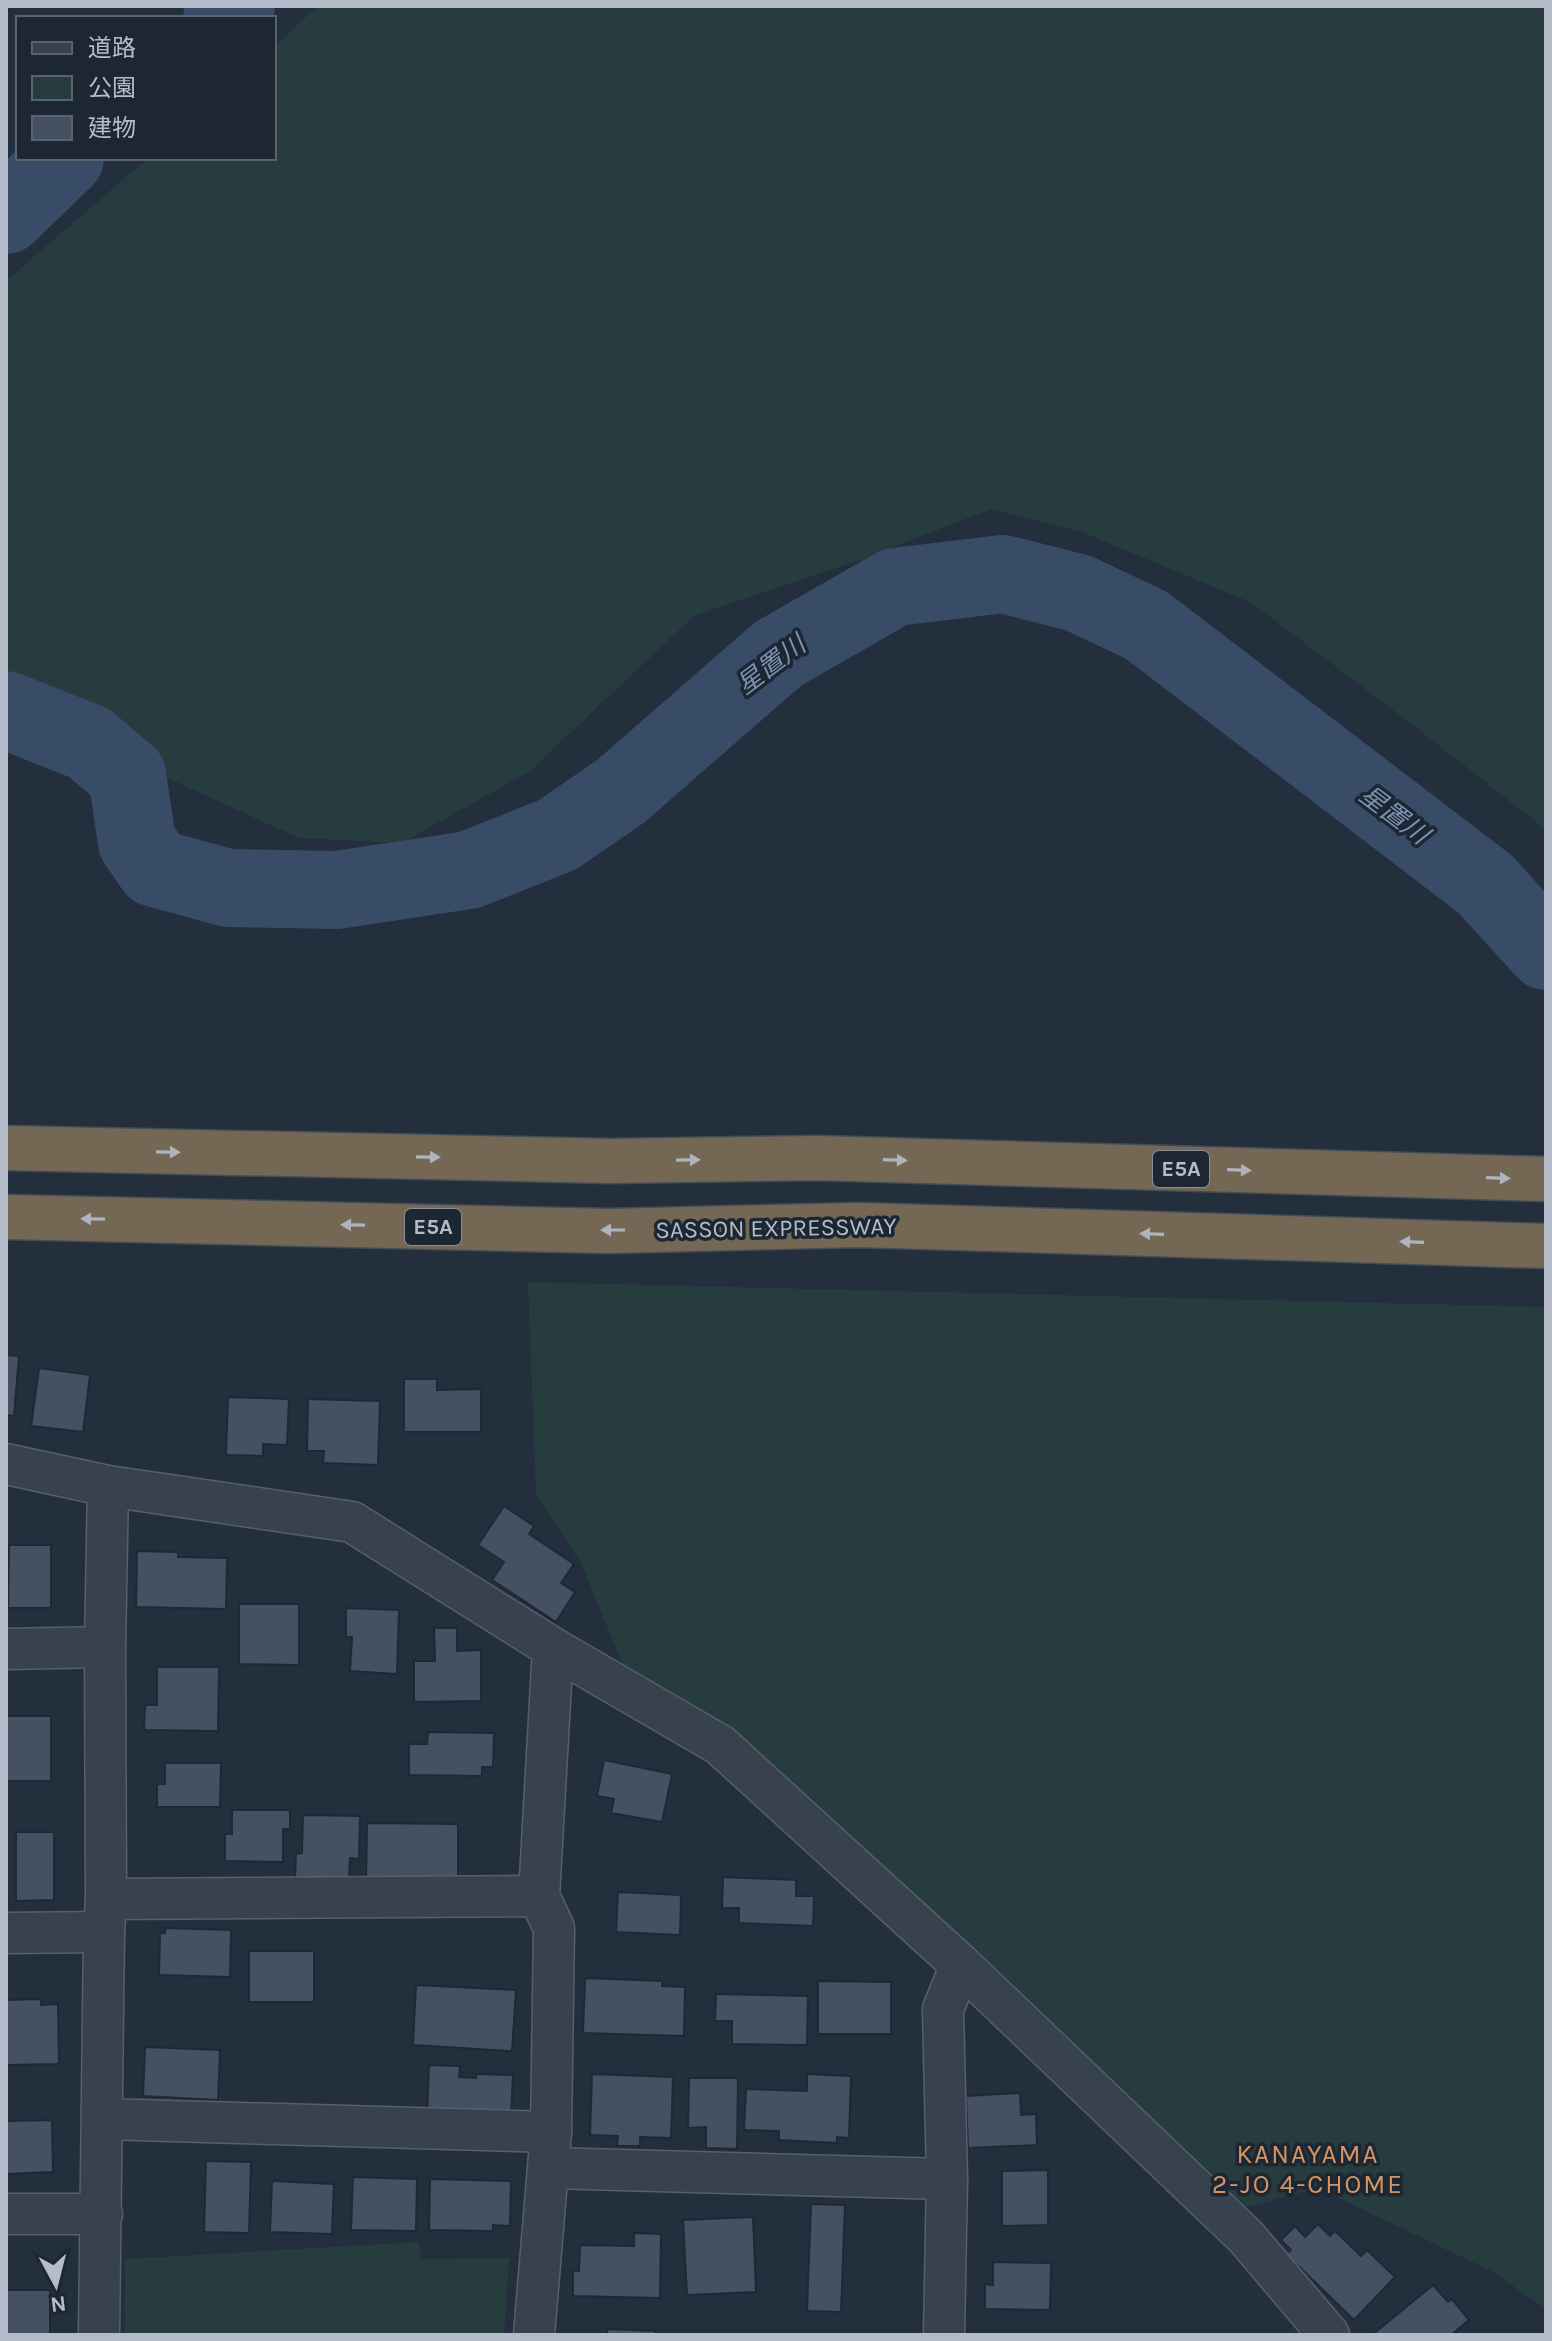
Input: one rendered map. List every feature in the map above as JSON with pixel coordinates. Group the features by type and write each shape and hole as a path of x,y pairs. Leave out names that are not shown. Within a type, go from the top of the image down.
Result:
{"highway":[{"name":"E5A","path":"6,1148 610,1161 817,1158 1546,1179"},
{"name":"SASSON EXPRESSWAY","path":"6,1217 609,1231 859,1225 1546,1246"}],"street":[{"path":"6,1464 108,1486 352,1522 553,1648 720,1745 961,1965 1246,2237 1329,2335"},
{"path":"99,2335 108,1486"},
{"path":"6,1649 105,1647"},
{"path":"534,2335 550,2150 554,1928 539,1896 553,1648"},
{"path":"6,1933 105,1916 539,1896"},
{"path":"944,2335 947,2179 943,2009 961,1965"},
{"path":"103,2119 947,2179"},
{"path":"6,2214 102,2214"}],"green space":[{"path":"318,6 1546,6 1546,830 1252,603 1079,531 991,509 865,558 694,616 530,771 402,843 299,838 163,776 90,702 6,677 6,281 146,160 276,160 276,44"},
{"path":"528,1282 1546,1307 1546,2309 1491,2271 1318,2188 1236,2210 628,1678 582,1565 536,1493"},
{"path":"419,2242 420,2259 509,2258 504,2335 125,2335 125,2259"}],"building":[{"path":"6,1355 19,1356 14,1416 6,1415"},
{"path":"39,1368 90,1375 83,1432 31,1426"},
{"path":"404,1379 437,1379 437,1390 481,1389 481,1432 404,1432"},
{"path":"228,1397 289,1399 287,1445 263,1444 263,1456 226,1455"},
{"path":"308,1399 380,1401 378,1465 323,1463 324,1451 307,1451"},
{"path":"504,1506 534,1526 529,1534 574,1564 561,1583 575,1592 556,1622 492,1580 504,1562 478,1545"},
{"path":"9,1545 51,1545 51,1608 8,1608"},
{"path":"137,1551 178,1552 178,1557 227,1558 226,1609 136,1607"},
{"path":"239,1604 299,1604 299,1665 239,1664"},
{"path":"346,1608 399,1610 397,1674 350,1671 352,1637 346,1637"},
{"path":"434,1628 457,1628 457,1651 481,1650 481,1701 414,1702 414,1661 435,1661"},
{"path":"157,1667 219,1667 218,1731 144,1730 145,1705 157,1705"},
{"path":"6,1716 51,1716 51,1781 6,1781"},
{"path":"428,1732 494,1733 493,1767 482,1767 482,1776 409,1775 409,1744 427,1744"},
{"path":"604,1760 672,1774 662,1822 611,1813 614,1799 597,1796"},
{"path":"165,1763 221,1763 220,1807 157,1807 157,1784 165,1784"},
{"path":"232,1810 290,1810 290,1829 283,1829 283,1862 225,1861 225,1834 232,1834"},
{"path":"303,1815 360,1816 359,1859 350,1858 349,1879 295,1878 296,1854 302,1853"},
{"path":"367,1823 458,1824 458,1886 366,1886"},
{"path":"16,1832 54,1832 54,1900 16,1901"},
{"path":"723,1877 796,1880 796,1896 814,1896 813,1926 739,1923 739,1908 722,1908"},
{"path":"618,1892 681,1895 680,1935 616,1932"},
{"path":"165,1928 231,1930 230,1977 159,1975 160,1933 165,1933"},
{"path":"249,1951 314,1951 314,2002 249,2002"},
{"path":"585,1978 662,1981 662,1986 685,1987 684,2036 583,2033"},
{"path":"818,1981 891,1982 891,2034 818,2034"},
{"path":"416,1985 516,1990 512,2051 413,2045"},
{"path":"716,1994 808,1996 807,2045 732,2044 732,2021 715,2021"},
{"path":"41,1999 41,2005 58,2004 59,2064 6,2065 6,2000"},
{"path":"145,2047 220,2050 218,2100 143,2096"},
{"path":"429,2065 460,2066 459,2077 513,2075 511,2115 427,2118"},
{"path":"592,2074 673,2077 671,2138 640,2137 640,2146 617,2146 618,2136 590,2135"},
{"path":"807,2074 851,2076 849,2138 837,2137 837,2143 779,2140 779,2131 744,2130 746,2089 807,2091"},
{"path":"689,2078 738,2078 737,2149 706,2148 706,2127 688,2128"},
{"path":"1020,2093 1021,2115 1036,2114 1037,2145 968,2148 966,2096"},
{"path":"52,2120 53,2172 6,2174 6,2121"},
{"path":"206,2161 251,2162 249,2233 204,2232"},
{"path":"1048,2170 1048,2225 1002,2226 1002,2171"},
{"path":"353,2177 417,2179 416,2231 351,2230"},
{"path":"430,2179 511,2181 510,2226 493,2225 493,2231 429,2230"},
{"path":"272,2181 334,2184 332,2234 270,2232"},
{"path":"811,2204 845,2205 841,2312 807,2311"},
{"path":"753,2217 756,2292 687,2295 683,2220"},
{"path":"1318,2224 1330,2236 1335,2231 1361,2256 1367,2250 1395,2277 1354,2320 1286,2254 1291,2250 1281,2240 1295,2226 1305,2237"},
{"path":"634,2233 661,2234 660,2298 573,2296 573,2271 579,2271 580,2245 634,2246"},
{"path":"993,2262 1051,2263 1050,2310 985,2309 985,2284 993,2285"},
{"path":"1433,2285 1448,2302 1452,2299 1469,2320 1451,2335 1372,2335"},
{"path":"6,2290 50,2290 50,2335 6,2335"},
{"path":"607,2329 655,2331 655,2335 607,2335"}],"waterway":[{"name":"星置川","path":"224,16 236,6"},
{"name":"星置川","path":"6,215 63,160"},
{"name":"星置川","path":"6,710 89,743 127,775 137,842 155,868 228,888 337,890 469,870 557,835 621,791 778,654 895,587 1003,574 1078,593 1146,625 1485,884 1546,951"}],"district":[{"name":"KANAYAMA 2-JO 4-CHOME","path":"1308,2169"}]}
